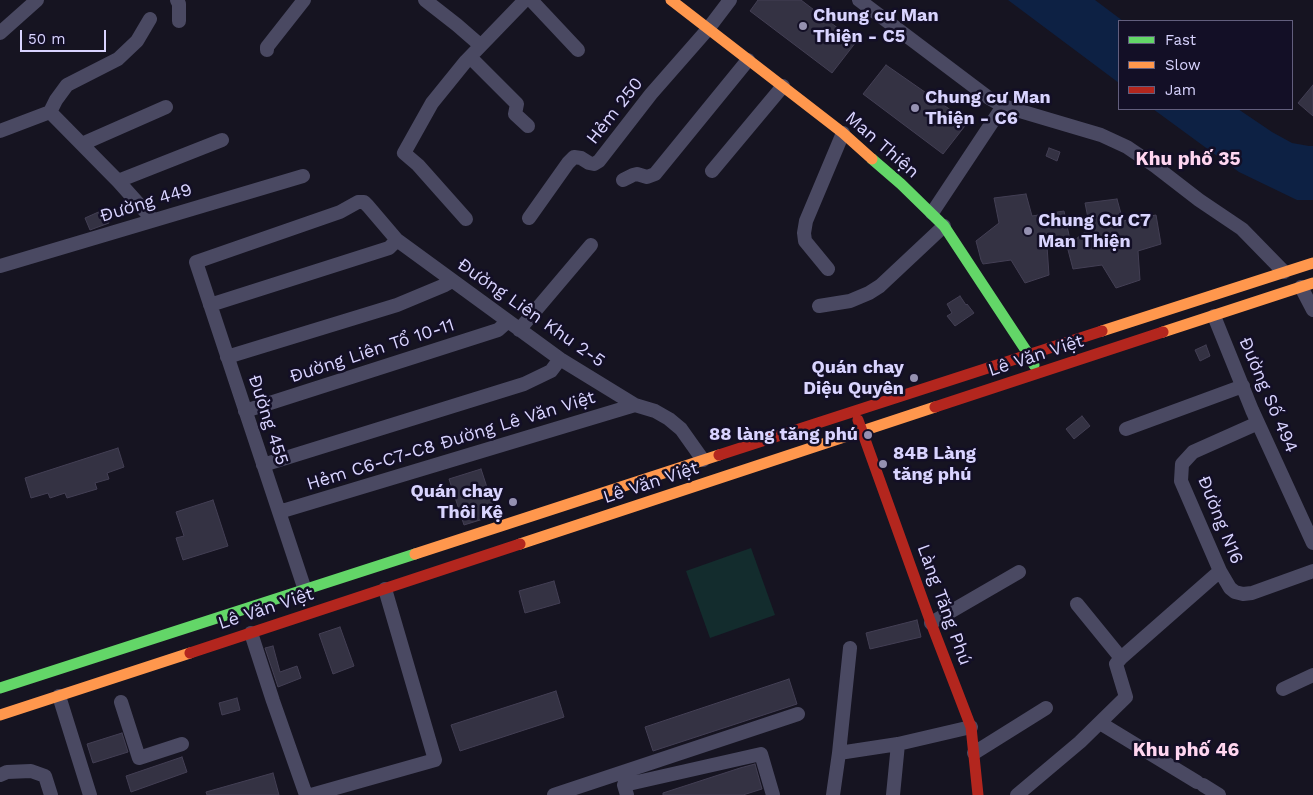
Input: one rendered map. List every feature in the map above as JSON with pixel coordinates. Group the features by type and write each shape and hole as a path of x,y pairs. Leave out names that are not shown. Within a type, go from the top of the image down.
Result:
{"main road":[{"name":"Man Thiện","path":"672,0 843,133 932,213 944,226 1029,355 1038,373"},
{"name":"Lê Văn Việt","path":"0,715 19,696 308,601 703,460 1313,262"},
{"path":"1284,272 1307,285"},
{"name":"Lê Văn Việt","path":"0,688 19,696 55,684 251,632 308,601 385,589 1307,285"},
{"name":"Làng Tăng Phú","path":"854,411 971,728 978,795"}],"street":[{"path":"0,33 37,0"},
{"path":"177,0 179,4 179,21"},
{"path":"267,50 267,47 304,0"},
{"path":"425,0 480,45"},
{"path":"466,219 418,165 404,153 432,103 480,45 525,0"},
{"path":"531,0 578,50"},
{"path":"708,29 730,0"},
{"path":"859,0 989,98 1004,106 1101,135 1127,147 1242,229 1284,272"},
{"path":"0,131 50,112 67,85 118,59 137,42 150,19"},
{"name":"Hẻm 250","path":"529,218 574,157 594,164 599,161 651,94 708,29"},
{"path":"470,57 517,104 515,114 528,126"},
{"path":"623,180 637,174 647,177 655,174 748,60"},
{"path":"712,171 783,86"},
{"path":"932,213 1004,106"},
{"path":"82,144 166,107"},
{"path":"50,112 118,181 152,220"},
{"path":"828,269 805,241 804,233 806,221 843,133"},
{"path":"118,181 222,140"},
{"name":"Đường 449","path":"0,266 304,176"},
{"name":"Đường Liên Khu 2-5","path":"196,262 340,212 358,202 364,202 397,240 507,322 560,359 635,405 654,411 669,419 681,429 703,460"},
{"path":"819,306 850,301 880,286 944,226"},
{"path":"210,305 388,248 397,240"},
{"path":"519,330 591,245"},
{"name":"Đường 455","path":"196,262 308,601"},
{"path":"228,357 398,305 452,281"},
{"path":"1307,285 1313,310"},
{"name":"Đường Số 494","path":"1214,316 1258,423 1313,543"},
{"name":"Đường Liên Tổ 10-11","path":"245,411 498,330 507,322"},
{"path":"263,465 524,384 551,371 560,359"},
{"path":"1126,429 1243,386"},
{"name":"Hẻm C6-C7-C8 Đường Lê Văn Việt","path":"279,512 635,405"},
{"name":"Đường N16","path":"1258,423 1193,452 1182,464 1182,481 1220,570 1230,588 1235,592 1243,594 1252,592 1313,571"},
{"path":"1018,795 1080,742 1126,697 1116,664 1220,570"},
{"path":"931,623 1018,572"},
{"path":"311,795 435,760 385,589"},
{"path":"1077,604 1122,658"},
{"path":"251,632 306,795"},
{"path":"833,795 850,648"},
{"path":"1283,689 1313,675"},
{"path":"55,684 90,795"},
{"path":"121,702 133,760 182,744"},
{"path":"974,753 1046,708"},
{"path":"554,795 798,714"},
{"path":"1100,723 1219,795"},
{"path":"839,753 898,744 971,728"},
{"path":"893,795 898,744"},
{"path":"627,795 624,785 761,754 773,795"},
{"path":"0,775 7,772 31,771 45,776 51,795"}],"green space":[{"path":"751,548 775,615 710,638 686,571"}],"water":[{"path":"1008,0 1095,0 1122,20 1118,20 1118,82"},
{"path":"1154,110 1239,110 1292,143 1313,146 1313,200 1297,200 1239,172"}],"building":[{"name":"Chung cư Man Thiện - C5","path":"758,0 801,0 856,42 832,73 750,11"},
{"name":"Chung cư Man Thiện - C6","path":"886,65 968,122 943,154 863,94"},
{"path":"1313,85 1313,116 1298,103"},
{"path":"1049,148 1060,152 1057,161 1046,156"},
{"name":"Chung Cư C7 Man Thiện","path":"1026,194 1032,216 1064,211 1070,240 1047,246 1049,275 1025,283 1011,260 983,264 976,241 999,223 994,198"},
{"path":"1117,199 1123,221 1156,215 1161,244 1138,251 1140,280 1116,288 1102,265 1073,269 1067,246 1090,228 1085,203"},
{"path":"103,210 109,223 90,230 85,218"},
{"path":"960,296 974,313 955,326 947,316 952,313 947,304"},
{"path":"1206,345 1210,356 1200,361 1195,350"},
{"path":"1082,416 1090,426 1074,439 1066,429"},
{"path":"118,448 124,467 107,473 109,479 95,483 97,489 67,498 65,493 50,498 48,493 31,498 25,478"},
{"path":"481,469 496,515 464,525 449,479"},
{"path":"213,500 228,546 183,560 176,538 184,536 176,512"},
{"path":"554,581 560,603 525,613 519,591"},
{"path":"917,620 921,637 870,649 866,633"},
{"path":"340,627 354,666 333,674 319,634"},
{"path":"273,646 280,672 297,666 301,678 278,687 265,648"},
{"path":"789,679 797,704 653,751 645,727"},
{"path":"556,691 564,717 460,751 451,725"},
{"path":"237,698 240,710 222,715 219,703"},
{"path":"122,733 128,752 93,763 87,744"},
{"path":"182,757 187,772 131,792 126,776"},
{"path":"755,764 762,789 743,795 663,795 663,793"},
{"path":"273,773 279,795 207,795 206,792"}],"traffic: fast":[{"path":"872,159 944,226 1034,365"},
{"path":"0,688 415,554"}],"traffic: slow":[{"path":"671,0 843,133 872,159"},
{"path":"1102,331 1313,263"},
{"path":"1163,332 1313,283"},
{"path":"520,544 935,407"},
{"path":"415,554 719,455"},
{"path":"0,715 190,653"}],"traffic: jam":[{"path":"719,455 1102,331"},
{"path":"935,407 1163,332"},
{"path":"858,420 931,623 971,727 978,795"},
{"path":"190,653 520,544"}],"place":[{"name":"Chung cư Man Thiện - C5","path":"803,26"},
{"name":"Chung cư Man Thiện - C6","path":"915,108"},
{"name":"Chung Cư C7 Man Thiện","path":"1028,231"},
{"name":"Quán chay Diệu Quyên","path":"914,378"},
{"name":"88 làng tăng phú","path":"868,435"},
{"name":"84B Làng tăng phú","path":"883,464"},
{"name":"Quán chay Thôi Kệ","path":"513,502"}],"district":[{"name":"Khu phố 35","path":"1188,159"},
{"name":"Khu phố 46","path":"1186,750"}]}
